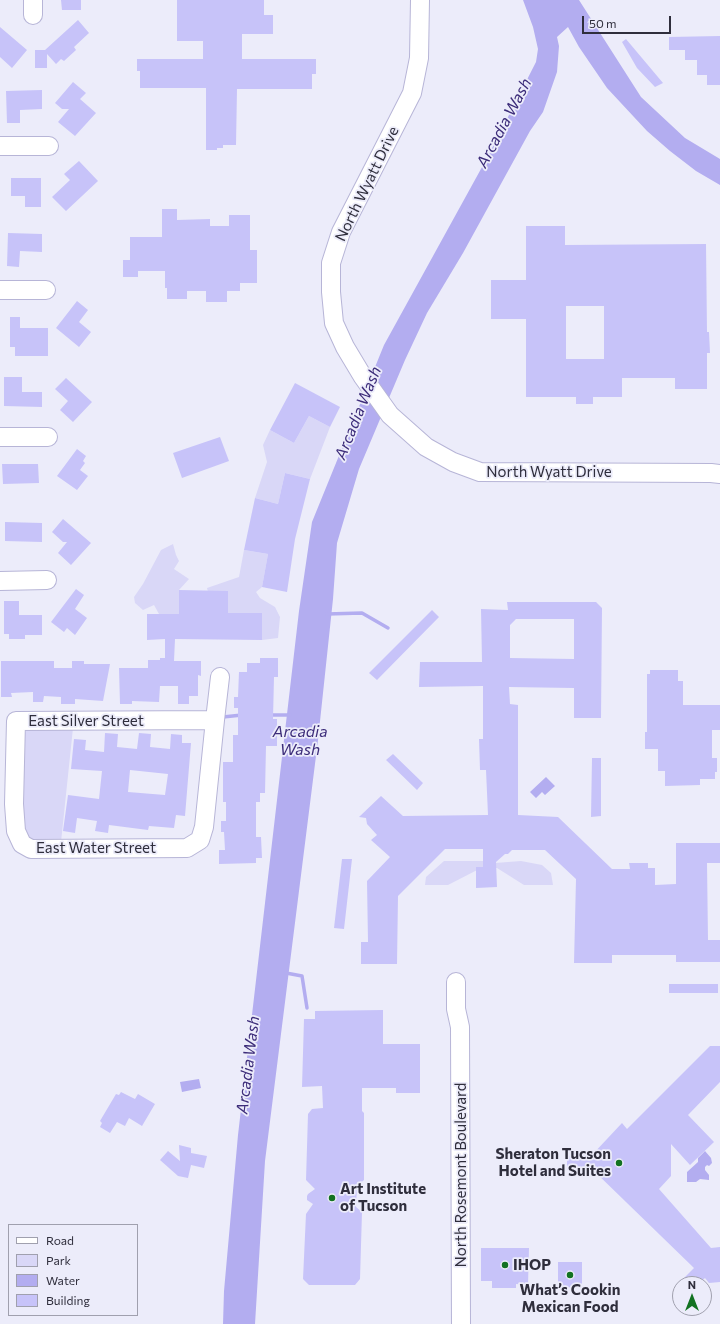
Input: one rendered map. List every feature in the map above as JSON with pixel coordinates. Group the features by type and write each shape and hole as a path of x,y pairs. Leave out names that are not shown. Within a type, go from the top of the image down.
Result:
{"street":[{"name":"North Wyatt Drive","path":"420,0 420,58 412,93 341,232 331,263 331,292 334,323 345,348 363,377 390,415 426,447 453,462 480,472 720,474"},
{"path":"0,146 50,146"},
{"path":"0,290 46,290"},
{"path":"0,437 48,437"},
{"path":"0,581 47,580"},
{"path":"215,720 220,678"},
{"name":"East Silver Street","path":"7,804 16,721 215,720"},
{"name":"East Water Street","path":"7,804 22,844 31,849 187,848 200,840 204,827 215,720"},
{"name":"North Rosemont Boulevard","path":"461,981 466,1014 460,1027 461,1324"}],"green space":[{"path":"309,416 330,427 310,479 285,473 278,504 255,498 267,462 263,445 270,430 294,443"},
{"path":"173,544 179,561 174,569 189,579 179,590 179,614 159,614 154,605 143,610 135,603 134,597 143,584 161,550"},
{"path":"244,550 268,554 262,587 256,592 260,598 275,607 280,617 278,638 262,640 262,613 228,613 228,591 208,592 207,588 239,577"},
{"path":"34,727 73,728 61,842 32,841 27,837 24,830 23,738 26,731"},
{"path":"444,861 483,861 483,867 448,885 425,885 426,877"},
{"path":"521,861 542,865 551,873 553,885 524,885 497,868 490,868 495,863"}],"water":[{"name":"Arcadia Wash","path":"523,0 579,0 641,97 685,138 720,159 720,185 696,171 647,131 607,88 579,47 568,27 557,37 559,46 557,72 543,112 530,131 463,253 427,313 405,360 359,469 337,543 333,599 318,740 265,1161 255,1324 223,1324 224,1291 238,1135 299,611 312,522 384,345 487,158 536,62 538,49 533,27"},
{"path":"546,777 555,786 545,795 542,792 536,798 530,792"},
{"path":"199,1079 201,1088 182,1092 180,1082"},
{"path":"705,1151 711,1158 712,1163 705,1167 705,1170 709,1175 709,1180 700,1179 696,1182 687,1182 687,1172 698,1162 698,1158"}],"building":[{"path":"61,0 81,0 81,10 62,10"},
{"path":"177,0 264,0 264,15 273,15 273,34 242,34 242,59 316,59 316,74 312,74 312,89 237,89 236,145 223,145 223,148 217,148 217,150 206,150 206,88 140,88 140,71 137,71 137,59 203,59 203,41 177,41"},
{"path":"78,20 89,33 74,47 76,50 64,61 61,59 56,64 47,54 47,68 35,68 35,50 45,50"},
{"path":"0,27 27,50 12,68 0,57"},
{"path":"720,36 720,85 707,85 707,75 697,75 697,60 685,60 685,50 669,50 669,37"},
{"path":"626,39 663,83 655,87 637,68 622,42"},
{"path":"73,82 86,93 80,99 96,113 75,136 58,122 69,109 62,109 55,103"},
{"path":"42,90 42,109 20,110 20,123 7,123 6,91"},
{"path":"79,161 98,181 66,211 52,197 70,180 64,174"},
{"path":"11,178 41,178 41,207 25,207 25,196 11,196"},
{"path":"162,209 177,209 177,220 210,219 210,226 229,226 229,215 250,215 250,250 257,250 257,283 240,283 240,291 227,291 227,302 206,302 206,291 187,291 187,299 167,299 167,288 165,288 165,271 138,271 138,277 123,277 123,260 130,260 130,237 162,237"},
{"path":"526,226 565,226 565,245 706,244 707,332 709,332 710,353 707,353 707,389 675,389 675,378 622,378 622,397 593,397 593,404 576,404 576,397 526,397 526,319 491,319 491,280 526,280","holes":["566,306 604,306 604,359 566,359"]},
{"path":"8,233 42,234 42,252 20,251 19,267 7,266"},
{"path":"77,301 88,310 79,322 91,332 79,347 56,328"},
{"path":"10,317 20,317 20,328 48,328 48,356 15,356 15,347 10,347"},
{"path":"4,377 22,377 22,392 42,392 42,407 4,406"},
{"path":"66,378 92,402 73,422 60,410 68,401 55,389"},
{"path":"295,383 340,407 330,427 309,416 294,443 270,430"},
{"path":"220,437 229,461 182,478 173,453"},
{"path":"77,449 86,456 83,461 85,463 80,470 88,476 77,490 57,476"},
{"path":"2,464 38,464 39,483 3,484"},
{"path":"285,473 310,479 295,539 287,592 262,587 268,554 244,550 255,498 278,504"},
{"path":"63,519 91,543 71,565 58,553 67,542 63,542 52,532"},
{"path":"5,522 42,523 42,542 5,541"},
{"path":"76,589 84,595 75,609 87,618 75,635 67,628 64,632 51,622"},
{"path":"179,590 228,591 228,613 262,613 262,640 175,639 174,661 201,661 201,676 198,675 198,696 189,696 189,704 178,704 178,686 160,686 159,702 132,701 132,704 120,704 119,668 148,668 148,660 160,660 160,658 165,658 165,639 147,640 147,614 179,614"},
{"path":"4,601 19,601 19,615 42,615 42,635 25,635 25,639 9,639 9,634 4,634"},
{"path":"507,602 596,602 602,608 601,718 574,718 574,688 509,687 510,704 518,705 518,815 558,817 612,869 630,869 629,863 648,863 648,868 655,868 655,885 676,884 676,843 720,843 720,863 707,863 708,940 720,940 720,962 676,962 676,955 612,955 612,963 574,963 576,879 545,850 512,850 496,862 497,887 476,888 476,867 483,867 483,849 445,849 398,896 397,964 361,964 361,942 368,942 367,881 390,857 371,840 377,835 367,824 366,818 359,817 381,796 403,816 488,815 486,770 480,770 479,739 483,739 483,686 419,687 420,662 482,662 481,609 508,610","holes":["516,619 574,619 574,659 510,658 510,625"]},
{"path":"432,610 439,617 377,680 369,673"},
{"path":"260,658 278,658 278,677 274,677 273,719 277,719 277,746 266,746 265,793 260,793 260,802 256,802 256,837 261,837 262,858 256,858 256,863 219,864 219,850 225,850 224,832 221,832 221,821 226,821 226,802 223,802 223,762 233,762 233,735 238,735 238,708 234,708 234,697 238,697 239,672 247,672 247,663 260,663"},
{"path":"1,661 54,661 54,668 72,668 72,661 84,661 84,664 110,664 103,701 75,699 75,704 61,704 61,697 44,696 43,702 33,702 33,692 11,693 12,697 1,697"},
{"path":"650,670 678,670 678,681 683,681 683,705 720,705 720,730 712,730 712,758 717,758 717,772 715,772 715,779 700,779 700,785 665,786 665,771 658,771 658,749 645,749 645,732 647,732 647,674 650,674"},
{"path":"105,733 118,734 117,747 137,749 139,733 151,734 150,747 170,749 171,734 182,735 182,743 191,743 185,816 176,815 174,828 149,826 148,830 109,825 108,833 95,831 97,821 77,818 75,833 63,831 68,795 99,799 102,771 71,769 74,739 86,740 85,750 104,752","holes":["130,770 168,774 165,795 128,792"]},
{"path":"393,754 423,783 417,790 386,760"},
{"path":"592,758 601,758 601,816 591,817"},
{"path":"342,859 352,859 344,929 334,928"},
{"path":"669,984 718,984 718,993 669,993"},
{"path":"383,1010 383,1044 420,1044 420,1093 396,1093 396,1088 362,1088 362,1111 364,1113 364,1180 357,1186 356,1207 362,1212 360,1279 355,1285 309,1285 303,1279 306,1214 313,1204 307,1200 307,1196 315,1189 306,1180 308,1114 312,1109 323,1108 322,1086 302,1087 304,1019 315,1019 315,1011"},
{"name":"Sheraton Tucson Hotel and Suites","path":"710,1046 720,1046 720,1082 688,1115 714,1142 690,1165 671,1144 671,1176 659,1189 711,1248 720,1247 720,1282 712,1283 712,1276 686,1276 694,1268 592,1169 567,1170 567,1156 592,1155 622,1123 627,1129"},
{"path":"121,1092 135,1099 138,1094 155,1104 142,1126 129,1118 125,1126 117,1122 110,1133 100,1127 102,1123 100,1121 116,1094 119,1095"},
{"path":"179,1145 191,1148 191,1153 207,1156 204,1168 191,1165 188,1178 178,1176 160,1160 168,1151 180,1161"},
{"name":"IHOP","path":"481,1248 529,1248 528,1285 516,1284 516,1288 492,1288 492,1281 481,1281"},
{"name":"What’s Cookin Mexican Food","path":"558,1262 582,1262 582,1288 558,1287"}],"waterway":[{"path":"327,614 362,613 388,628"},
{"path":"223,717 242,715"},
{"path":"270,715 290,715"},
{"path":"286,973 302,976 307,1008"}],"place":[{"name":"Sheraton Tucson Hotel and Suites","path":"619,1163"},
{"name":"Art Institute of Tucson","path":"332,1198"},
{"name":"IHOP","path":"505,1265"},
{"name":"What’s Cookin Mexican Food","path":"570,1275"}]}
